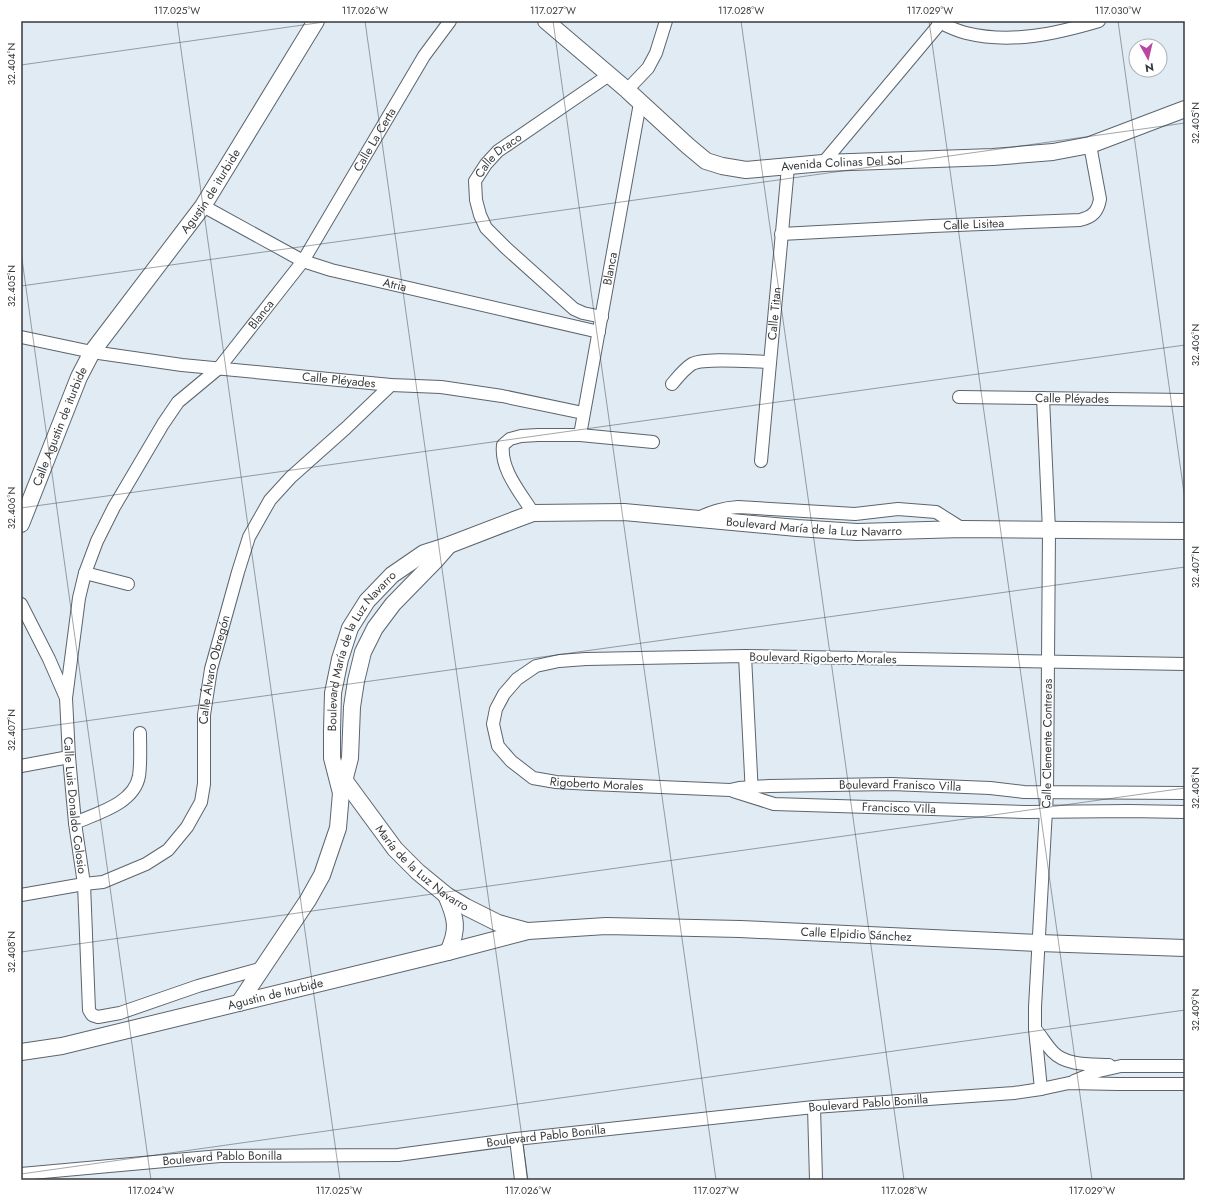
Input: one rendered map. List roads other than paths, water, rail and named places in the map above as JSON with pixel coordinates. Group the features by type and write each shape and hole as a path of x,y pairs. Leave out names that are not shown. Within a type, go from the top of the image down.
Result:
{"street":[{"name":"Agustin de iturbide","path":"92,352 203,206 316,21"},
{"name":"Calle La Certa","path":"303,261 424,56 450,21"},
{"name":"Avenida Colinas Del Sol","path":"546,21 627,90 706,161 722,166 746,170 823,163 993,157 1053,152 1090,145 1185,109"},
{"path":"627,90 648,68 656,53 666,21"},
{"path":"823,163 940,22 966,33 997,38 1020,38 1065,31 1099,21"},
{"name":"Calle Draco","path":"602,317 583,313 574,309 486,228 480,216 476,200 475,181 486,164 498,151 609,75"},
{"name":"Blanca","path":"580,436 640,102"},
{"name":"Calle Lisitea","path":"781,234 1080,220 1088,218 1094,214 1099,207 1100,199 1090,145"},
{"name":"Calle Titan","path":"761,461 788,167"},
{"name":"Atria","path":"203,206 303,261 331,270 599,332"},
{"name":"Blanca","path":"66,698 79,598 85,573 97,541 114,507 178,402 219,368 303,261"},
{"name":"Calle Pléyades","path":"21,337 92,352 182,365 391,385 441,387 502,396 583,413"},
{"name":"Calle Agustin de iturbide","path":"21,524 79,377 92,352"},
{"path":"672,384 682,372 693,364 706,361 770,362"},
{"name":"Calle Álvaro Obregón","path":"21,895 103,882 146,864 168,850 187,828 201,802 204,784 204,715 211,669 249,537 270,500 291,477 391,385"},
{"name":"Calle Pléyades","path":"959,397 1185,400"},
{"name":"Calle Clemente Contreras","path":"1041,1090 1035,1029 1035,1007 1047,792 1049,530 1043,398"},
{"path":"533,514 510,476 503,460 503,445 510,439 521,436 580,436 653,442"},
{"path":"696,519 723,508 738,507 855,514 898,509 936,512 963,529"},
{"name":"Boulevard María de la Luz Navarro","path":"341,784 332,758 333,693 340,659 350,628 367,601 392,575 424,552 448,545 533,514 624,512 857,532 963,529 1185,531"},
{"name":"Boulevard María de la Luz Navarro","path":"239,1003 308,900 322,875 338,828 341,784 350,758 352,707 363,652 375,628 393,604 435,561 448,545"},
{"path":"85,573 128,584"},
{"name":"Calle Luis Donaldo Colosio","path":"21,604 49,659 66,698 69,757 75,823 84,884 88,1005 92,1015 104,1017 120,1013 198,986 263,968"},
{"path":"745,656 752,792"},
{"name":"Boulevard Rigoberto Morales","path":"493,724 496,709 504,694 517,679 536,666 559,661 586,659 745,656 1048,663 1185,664"},
{"name":"Rigoberto Morales","path":"493,724 498,746 511,761 533,778 556,782 590,784 730,790 739,788 752,792"},
{"path":"75,823 111,807 127,798 135,790 139,776 140,733"},
{"path":"21,766 69,757"},
{"name":"María de la Luz Navarro","path":"341,784 395,849 418,872 446,895 498,923 528,931"},
{"name":"Boulevard Franisco Villa","path":"752,792 890,784 990,788 1024,792 1185,792"},
{"name":"Francisco Villa","path":"752,792 774,804 1046,812 1185,812"},
{"path":"1128,792 1129,811"},
{"path":"446,895 453,910 455,926 455,938 448,952"},
{"name":"Calle Elpidio Sánchez","path":"528,931 606,926 732,928 1039,943 1185,948"},
{"name":"Agustin de Iturbide","path":"21,1052 62,1046 448,952 528,931"},
{"path":"1035,1029 1054,1053 1062,1059 1075,1063 1120,1066"},
{"name":"Boulevard Pablo Bonilla","path":"21,1174 220,1156 398,1154 516,1139 814,1107 1041,1090 1069,1083 1099,1071 1120,1066 1185,1066"},
{"name":"Boulevard Pablo Bonilla","path":"1069,1083 1185,1084"},
{"path":"814,1107 816,1180"},
{"path":"516,1139 521,1180"}]}
